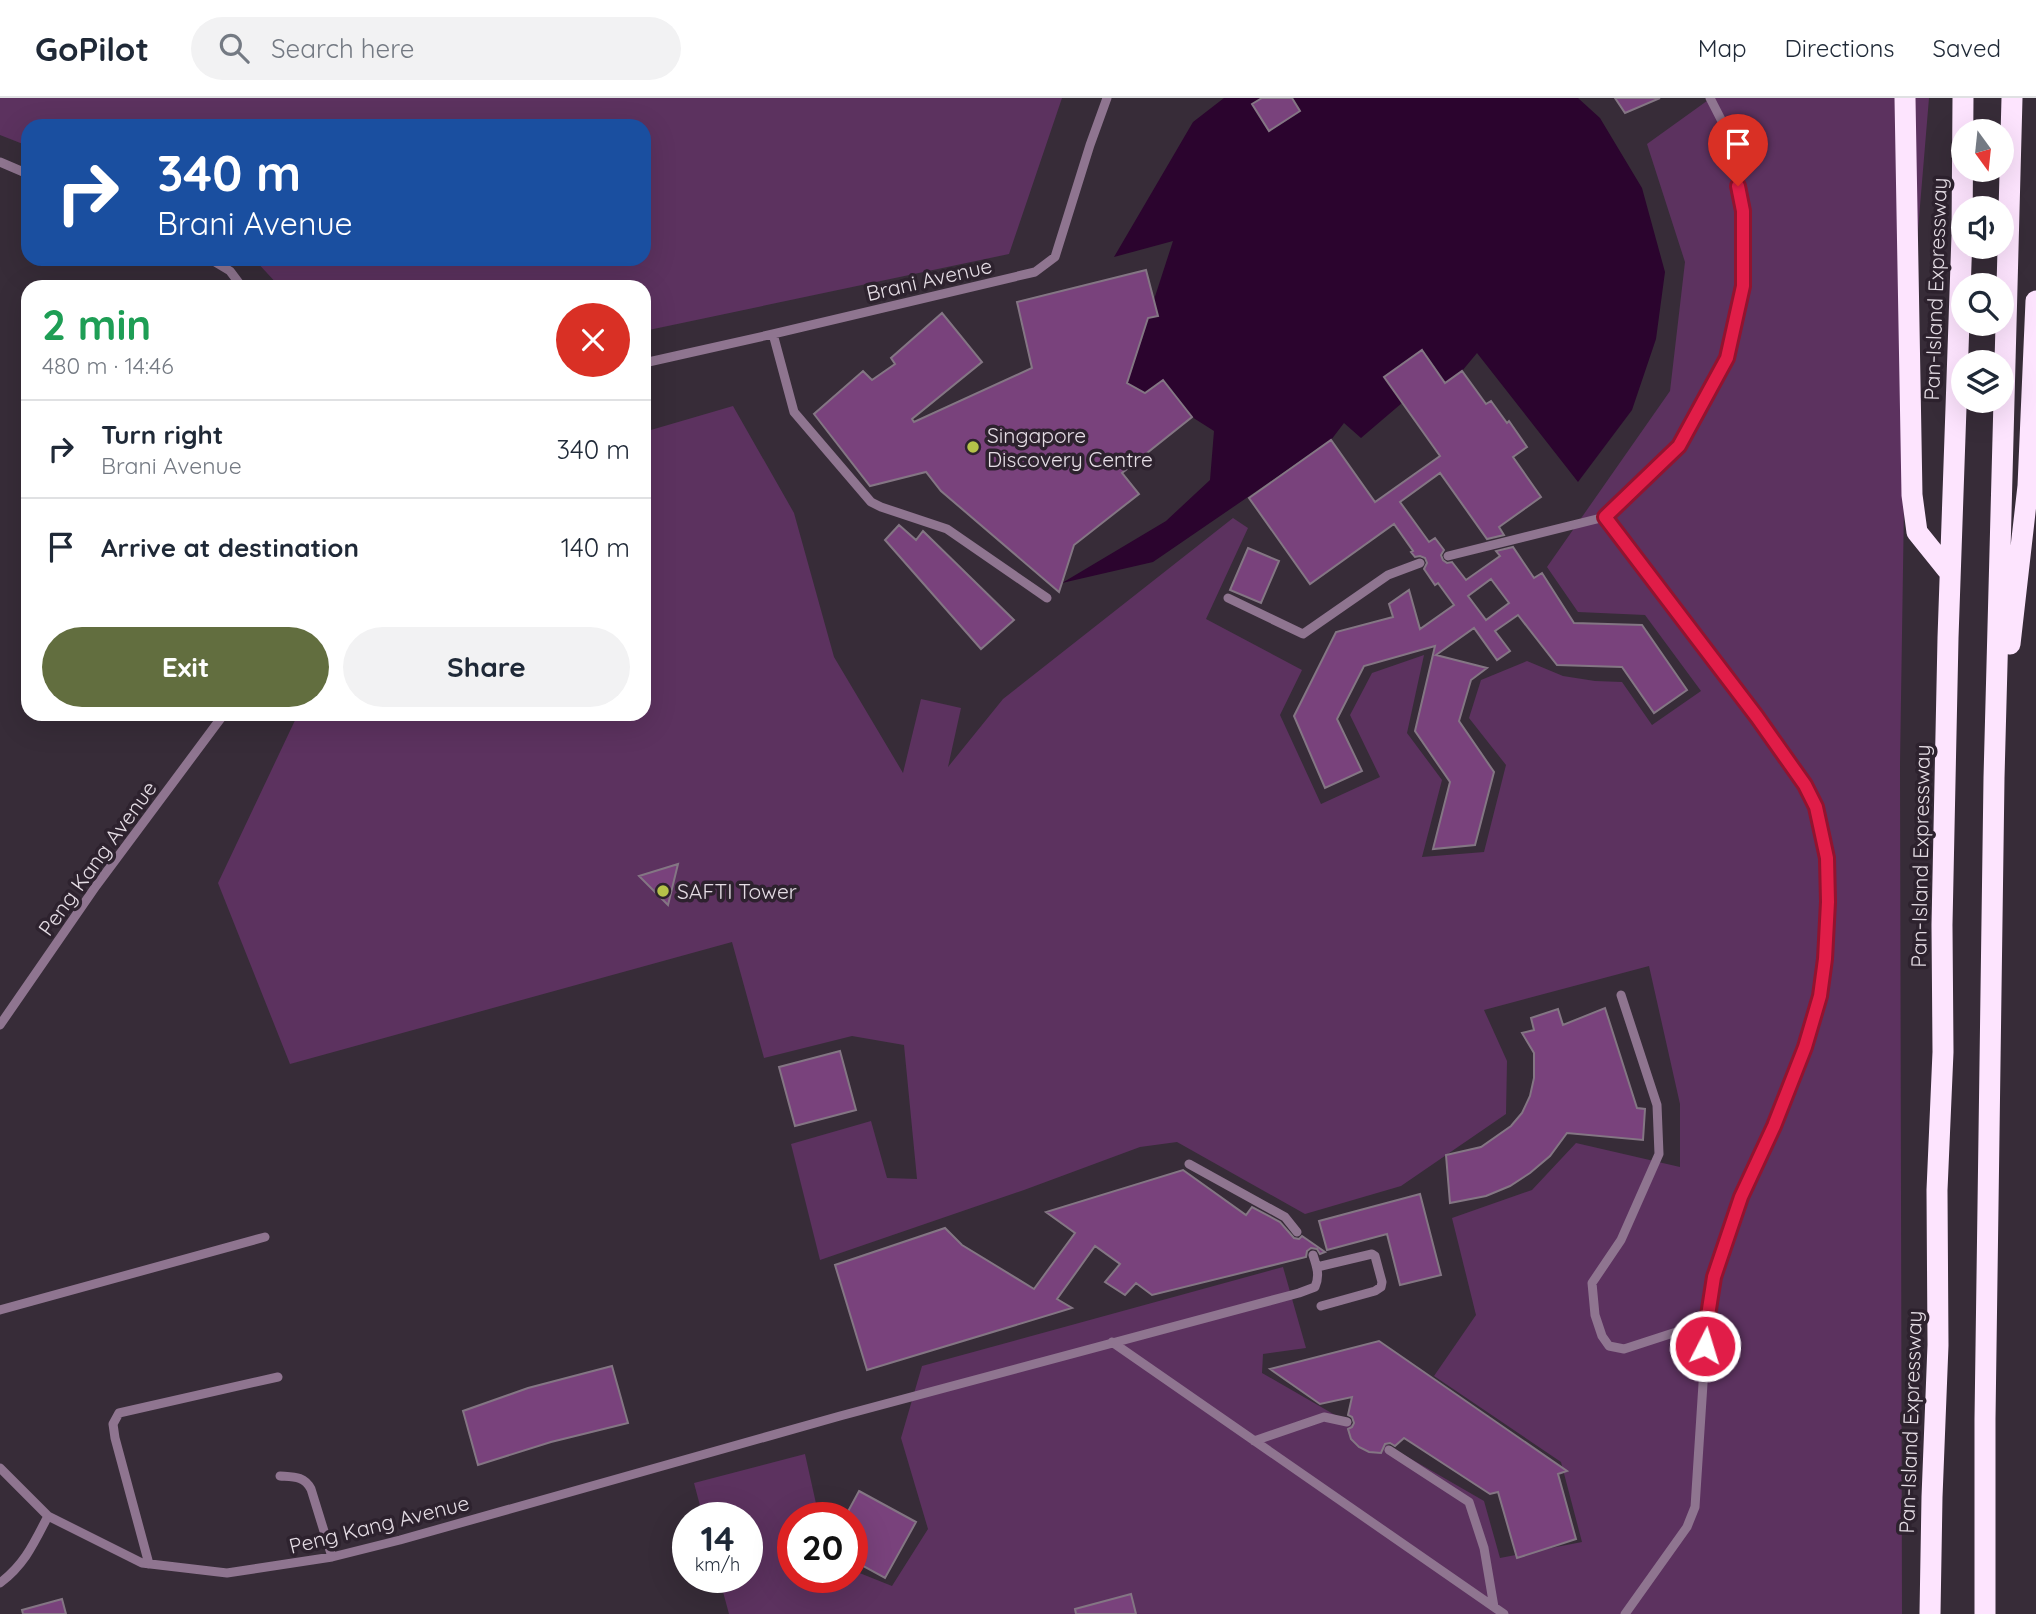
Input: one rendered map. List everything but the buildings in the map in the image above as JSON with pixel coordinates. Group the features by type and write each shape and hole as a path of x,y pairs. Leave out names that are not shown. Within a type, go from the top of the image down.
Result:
{"highway":[{"path":"1905,98 1912,495 1917,533 1950,573"},
{"name":"Pan-Island Expressway","path":"1930,1614 1938,1345 1937,1190 1943,1052 1944,839 1962,235 1963,98"},
{"path":"1985,1614 1994,778 2011,98"},
{"path":"1994,778 2028,486 2036,301"}],"lane":[{"name":"Brani Avenue","path":"651,361 1035,272 1055,257 1107,98"},
{"path":"1448,556 1605,517 1679,446 1727,358 1743,286 1743,211 1729,135 1710,98"},
{"path":"0,162 21,171"},
{"path":"222,266 237,280"},
{"path":"772,334 794,412 871,502 947,529 1047,598"},
{"path":"1605,517 1757,717 1805,785 1816,807 1827,858 1828,902 1820,996 1805,1047 1774,1126 1741,1197 1714,1277 1707,1322 1695,1507 1687,1527 1625,1614"},
{"path":"1228,598 1303,634 1388,575 1420,563"},
{"name":"Peng Kang Avenue","path":"0,1025 96,886 219,721"},
{"path":"1621,995 1657,1105 1659,1154 1621,1240 1592,1283 1595,1315 1602,1336 1609,1346 1624,1349 1707,1322"},
{"path":"1189,1164 1285,1217 1297,1232"},
{"path":"0,1310 265,1237"},
{"path":"1313,1255 1317,1267 1372,1254 1375,1256 1382,1282 1376,1291 1321,1306"},
{"name":"Peng Kang Avenue","path":"0,1468 48,1516 142,1563 227,1573 332,1557 1299,1293 1315,1287 1318,1280 1317,1267"},
{"path":"1112,1342 1504,1614"},
{"path":"149,1564 115,1438 113,1424 118,1413 278,1377"},
{"path":"1254,1441 1324,1417 1347,1422"},
{"path":"1389,1450 1469,1502 1484,1548 1494,1607"},
{"path":"280,1476 307,1481 332,1557"},
{"path":"0,1583 26,1558 48,1516"}],"shaded area":[{"path":"0,98 1062,98 1009,254 651,330 651,280 274,280 260,266 651,266 651,119 21,119 21,143 0,135"},
{"path":"1224,98 1578,98 1600,118 1642,188 1665,272 1656,339 1632,410 1578,482 1477,353 1462,371 1445,383 1422,350 1384,377 1402,403 1361,438 1344,423 1331,440 1153,562 1062,583 1166,521 1210,480 1214,431 1192,417 1163,381 1145,393 1127,383 1173,241 1114,257 1193,122"},
{"path":"1711,98 1929,98 1906,374 1900,764 1902,1614 729,1614 723,1593 763,1593 763,1502 699,1502 694,1483 805,1454 816,1502 777,1502 777,1593 868,1593 868,1576 892,1586 928,1529 901,1438 922,1366 1283,1267 1306,1348 1263,1354 1262,1373 1484,1501 1500,1558 1582,1542 1561,1462 1434,1376 1476,1315 1452,1218 1532,1190 1576,1143 1680,1167 1680,1104 1649,966 1484,1010 1507,1061 1506,1114 1401,1186 1305,1214 1177,1142 1140,1147 820,1260 791,1144 871,1121 887,1178 917,1179 904,1045 852,1036 764,1058 732,942 290,1064 218,883 295,721 651,721 651,430 733,406 794,513 834,657 903,773 921,699 961,708 948,767 1003,699 1233,518 1248,528 1206,619 1302,670 1280,715 1321,804 1380,777 1350,715 1372,673 1424,655 1407,733 1442,780 1422,857 1484,852 1506,765 1469,718 1481,680 1527,661 1563,676 1622,682 1652,725 1701,691 1645,615 1578,612 1547,567 1670,391 1685,262 1647,144"}],"place":[{"name":"Singapore Discovery Centre","path":"973,447"},
{"name":"SAFTI Tower","path":"663,891"}],"route":[{"path":"1705,1346 1714,1277 1741,1197 1774,1126 1805,1047 1820,996 1828,902 1827,858 1816,807 1805,785 1757,717 1605,517 1679,446 1727,358 1743,286 1743,211 1738,186"}]}
